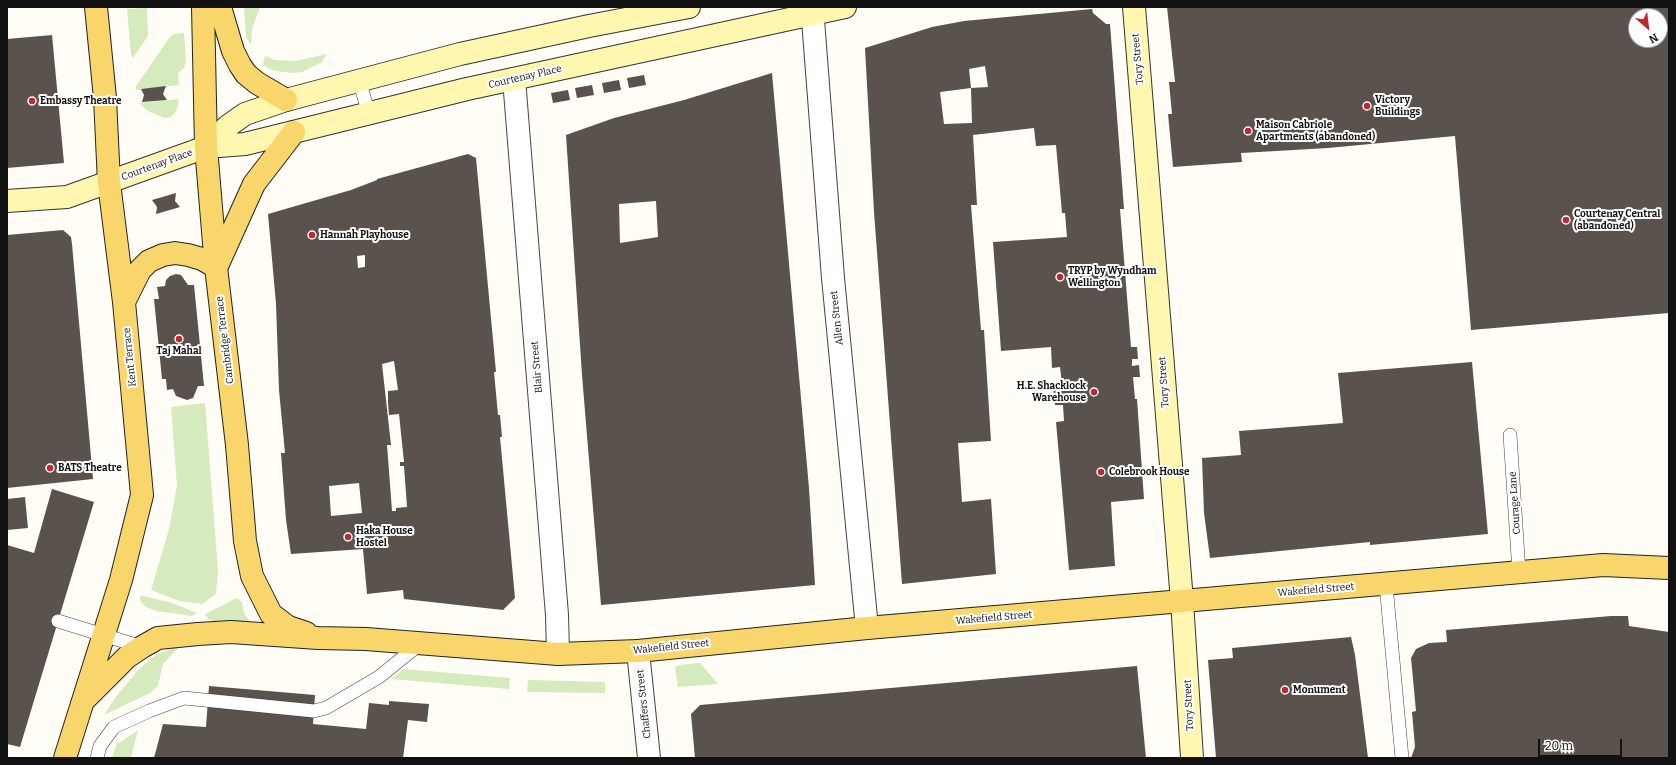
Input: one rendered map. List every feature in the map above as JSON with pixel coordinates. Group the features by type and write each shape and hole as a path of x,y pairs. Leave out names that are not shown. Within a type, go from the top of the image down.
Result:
{"main road":[{"name":"Kent Terrace","path":"66,758 129,551 142,494 124,302 109,182 105,98 96,7"},
{"name":"Cambridge Terrace","path":"203,7 206,147 216,267 237,445 244,540 252,576 271,614 288,627 318,638"},
{"path":"220,7 233,51 243,69 257,83 286,100"},
{"path":"124,302 140,270 149,261 162,255 175,253 188,255 202,259 216,267 254,184 294,132"},
{"name":"Wakefield Street","path":"84,700 127,658 158,638 224,632 318,638 422,642 558,654 638,651 867,628 1386,585 1603,565 1669,568"}],"street":[{"name":"Courtenay Place","path":"206,147 228,126 245,114 286,100 460,54 589,26 689,7"},
{"name":"Courtenay Place","path":"7,202 67,198 206,147 239,145 514,79 812,11 845,7"},
{"name":"Tory Street","path":"1134,7 1182,601 1192,758"},
{"name":"Allen Street","path":"812,11 833,278 867,628"},
{"name":"Blair Street","path":"514,79 557,615 558,654"},
{"name":"Chaffers Street","path":"638,651 649,758"}],"lane":[{"path":"359,80 369,114"},
{"name":"Courage Lane","path":"1510,435 1519,572"},
{"path":"1386,585 1402,758"},
{"path":"58,620 142,647"},
{"path":"97,758 100,746 114,727 149,711 184,698 314,711 326,708 379,677 422,642"}],"green space":[{"path":"244,7 260,7 252,29 251,45 246,37"},
{"path":"147,8 148,36 133,58 131,55 127,9"},
{"path":"184,33 186,61 184,68 178,73 179,85 136,90 136,86 170,37 174,34"},
{"path":"327,54 322,62 302,72 293,73 276,71 267,68 263,64 265,56 275,60 295,61"},
{"path":"179,99 177,110 171,117 164,118 148,111 139,103"},
{"path":"205,403 218,571 216,594 202,604 179,601 151,590 169,529 177,486 171,407"},
{"path":"140,595 172,603 197,613 192,616 156,611 146,607 141,602"},
{"path":"237,598 242,602 244,613 251,623 248,627 209,620 205,614"},
{"path":"180,646 163,664 158,686 150,693 104,715 115,698 139,669 157,654"},
{"path":"700,663 718,684 678,687 675,667 679,665"},
{"path":"404,669 510,678 509,689 391,679"},
{"path":"528,680 605,682 605,693 527,692"},
{"path":"138,730 131,758 112,758 116,745"}],"building":[{"name":"Courtenay Central (abandoned)","path":"1167,7 1669,7 1669,313 1471,330 1455,136 1328,148 1241,153 1242,162 1173,167 1168,114 1172,114 1169,82 1175,82"},
{"path":"1092,9 1093,13 1106,24 1110,24 1124,209 1120,209 1131,347 1137,347 1138,359 1132,359 1132,366 1139,365 1140,377 1133,377 1135,399 1137,399 1144,499 1111,502 1115,566 1069,570 1056,422 1064,421 1063,405 1055,405 1053,385 1062,384 1060,367 1052,368 1051,347 1001,351 993,242 1067,237 1065,213 1062,213 1056,145 1036,146 1034,128 973,135 977,205 971,205 981,330 984,330 991,441 958,443 962,502 991,499 996,574 902,584 874,212 865,48 932,27 964,21","holes":["985,66 988,87 971,88 969,69","971,88 972,123 944,124 940,92"]},
{"name":"Embassy Theatre","path":"52,35 64,163 7,168 7,39"},
{"path":"772,73 809,488 815,585 601,605 582,375 566,135 614,118 684,100","holes":["656,201 658,237 620,243 619,204"]},
{"path":"644,75 646,85 629,88 627,78"},
{"path":"619,80 621,90 604,93 602,83"},
{"path":"592,85 594,95 577,98 575,88"},
{"path":"166,86 163,94 167,100 142,102 144,95 141,89"},
{"path":"568,90 570,100 553,103 551,93"},
{"path":"468,154 476,158 496,372 494,372 498,415 500,415 502,437 500,437 515,598 503,610 404,599 403,590 367,594 363,549 291,554 286,520 281,453 285,453 279,390 276,304 268,214 351,190 377,179","holes":["365,255 365,267 358,268 357,256","394,361 398,390 388,391 388,403 389,415 399,414 404,462 400,462 400,466 404,466 407,507 396,508 396,511 392,511 387,445 391,445 382,364","359,483 362,513 331,516 329,486"]},
{"path":"176,193 175,201 180,207 156,214 157,207 152,200"},
{"path":"63,230 71,237 72,244 93,479 7,488 7,235"},
{"name":"Taj Mahal","path":"176,274 181,275 188,285 194,285 204,386 198,386 193,398 187,400 176,396 173,389 167,390 166,379 162,379 154,299 159,299 157,287 165,286 166,280 170,276"},
{"path":"1472,362 1488,534 1370,545 1370,542 1210,558 1204,513 1202,458 1241,455 1239,431 1343,423 1338,373"},
{"path":"52,489 94,502 20,747 7,744 7,545 34,553"},
{"path":"25,497 28,528 7,530 7,499"},
{"path":"1611,616 1628,616 1629,626 1669,632 1669,758 1411,758 1415,747 1412,712 1416,711 1411,658 1416,649 1429,643 1447,642 1446,630"},
{"name":"Monument","path":"1351,637 1355,655 1368,758 1216,758 1208,660 1233,658 1232,648"},
{"path":"1137,666 1146,758 695,758 691,714 700,705"},
{"path":"209,686 315,695 313,724 366,729 369,703 389,705 389,701 429,704 427,722 408,720 403,758 154,758 163,724 206,727"}],"place":[{"name":"Embassy Theatre","path":"32,101"},
{"name":"Victory Buildings","path":"1367,106"},
{"name":"Maison Cabriole Apartments (abandoned)","path":"1248,131"},
{"name":"Courtenay Central (abandoned)","path":"1566,220"},
{"name":"Hannah Playhouse","path":"312,235"},
{"name":"TRYP by Wyndham Wellington","path":"1060,277"},
{"name":"Taj Mahal","path":"179,339"},
{"name":"H.E. Shacklock Warehouse","path":"1094,392"},
{"name":"BATS Theatre","path":"50,468"},
{"name":"Colebrook House","path":"1101,472"},
{"name":"Haka House Hostel","path":"348,537"},
{"name":"Monument","path":"1285,690"}]}
